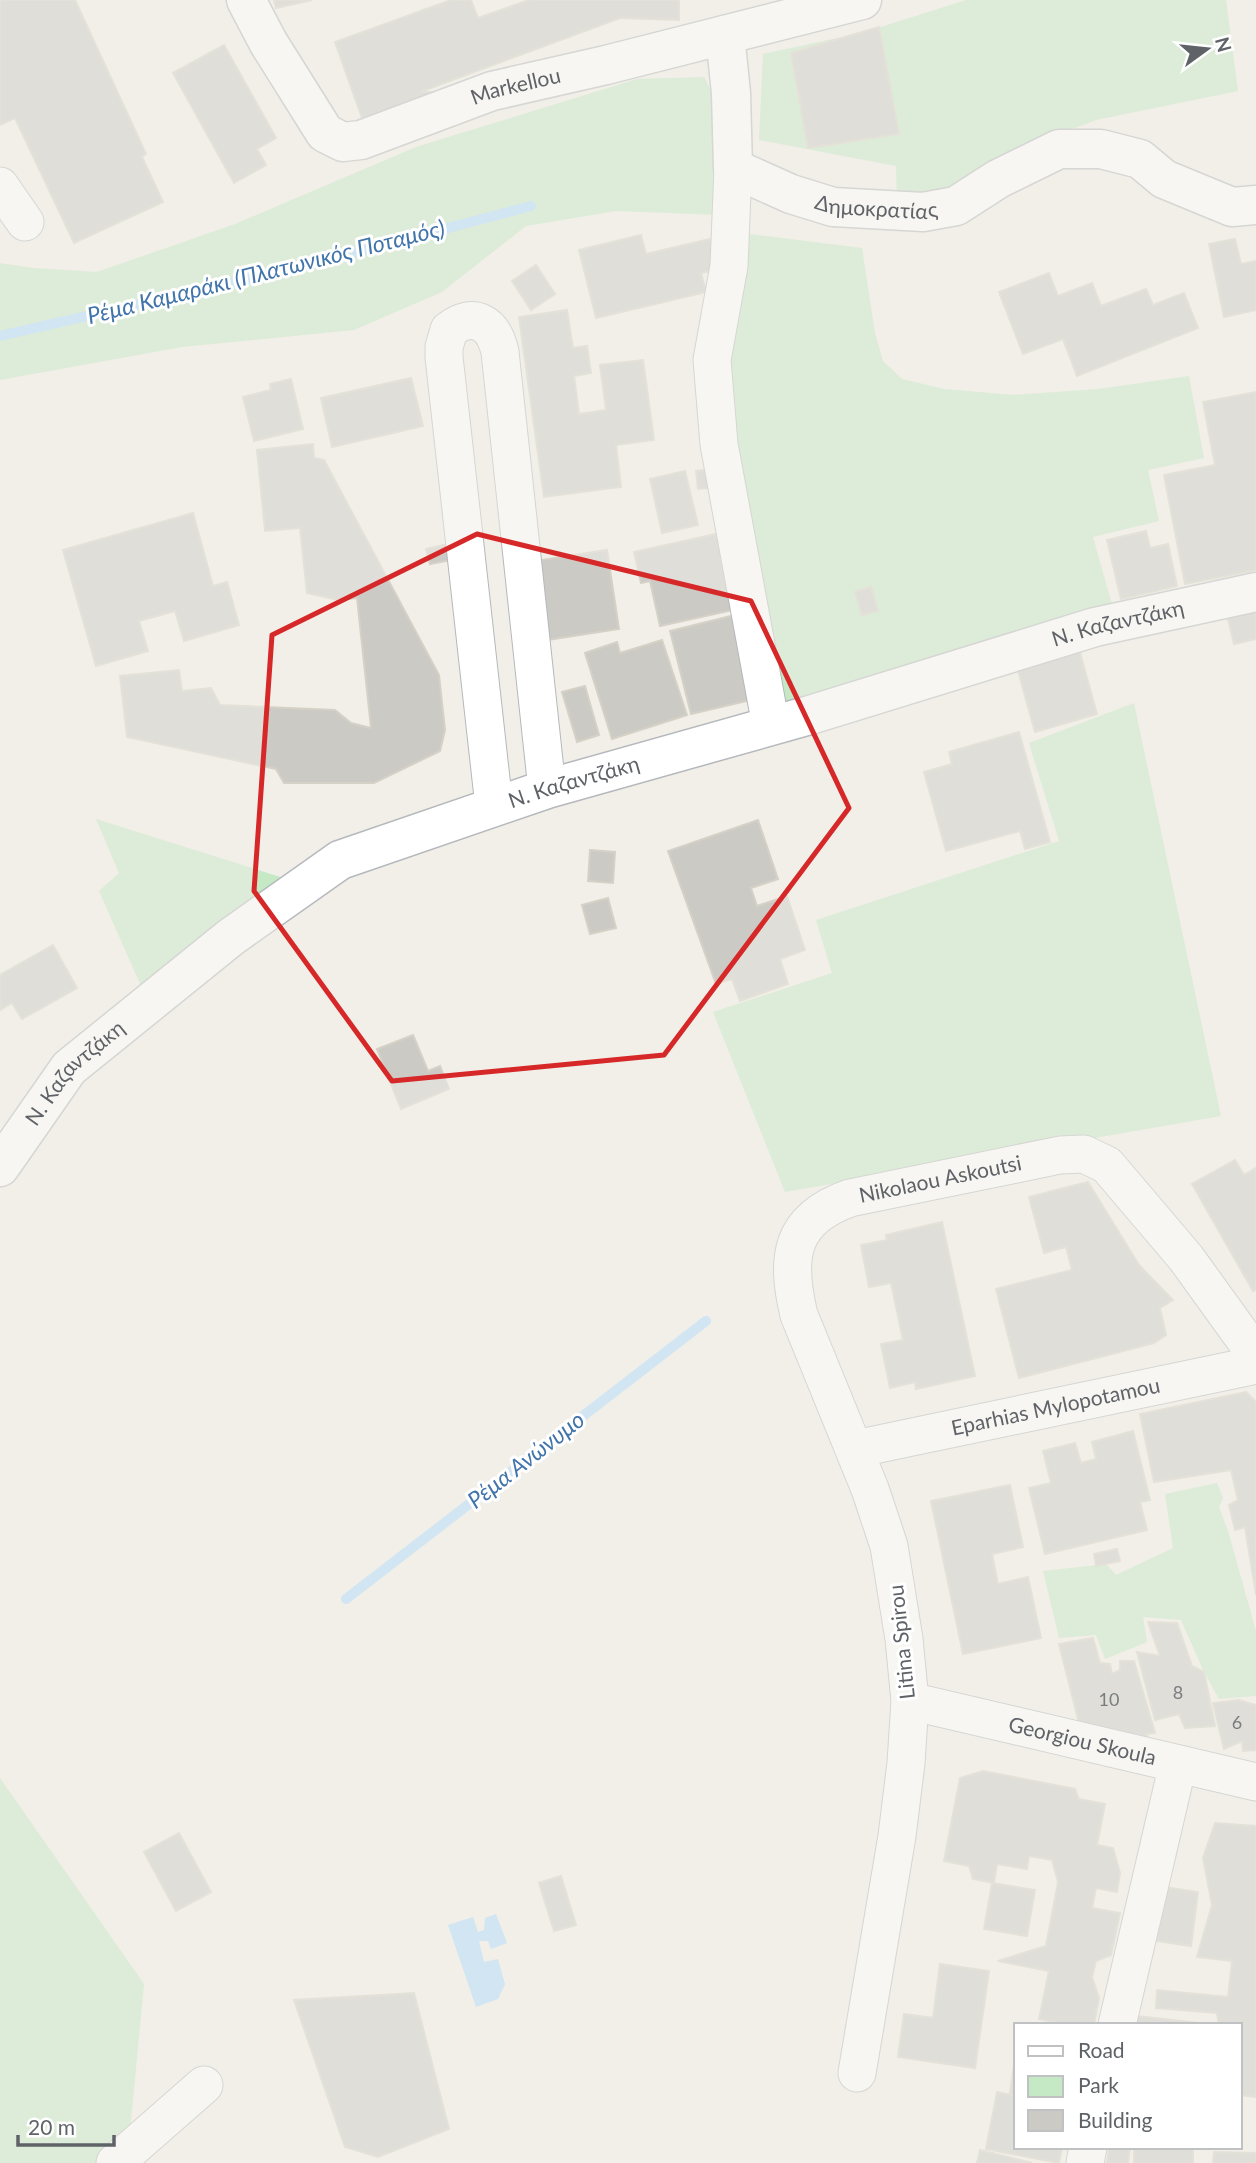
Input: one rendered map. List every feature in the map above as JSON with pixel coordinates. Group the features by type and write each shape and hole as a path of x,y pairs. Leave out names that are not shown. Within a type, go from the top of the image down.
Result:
{"street":[{"name":"Markellou","path":"246,0 268,42 325,133 343,142 361,140 492,91 725,36 862,0"},
{"path":"725,36 731,93 733,168 729,266 712,360 719,444 771,726"},
{"name":"Δημοκρατίας","path":"733,168 791,194 834,207 923,212 956,206 998,179 1059,149 1101,149 1140,159 1164,179 1232,207 1256,205"},
{"path":"0,186 25,222"},
{"path":"494,806 444,357 449,330 466,321 485,324 493,332 500,352 547,789"},
{"name":"Ν. Καζαντζάκη","path":"0,1167 69,1068 231,937 340,860 547,789 771,726 1095,627 1256,592"},
{"name":"Nikolaou Askoutsi","path":"805,1226 822,1209 850,1198 1060,1155 1084,1154 1107,1165 1186,1258 1256,1355"},
{"name":"Litina Spirou","path":"805,1226 793,1254 794,1292 799,1315 881,1518 896,1579 910,1701 906,1763 887,1907 857,2073"},
{"name":"Eparhias Mylopotamou","path":"855,1450 1256,1365"},
{"name":"Georgiou Skoula","path":"910,1701 1256,1782"},
{"path":"1117,2023 1178,1764"},
{"path":"115,2163 204,2085"}],"highlighted area":[{"path":"477,534 751,601 849,808 664,1055 392,1081 254,891 272,635"}],"green space":[{"path":"966,0 1226,0 1238,91 1096,120 997,158 957,185 897,204 896,166 759,140 763,54 865,32"},
{"path":"704,77 722,112 721,215 616,211 526,226 442,292 354,330 182,347 0,380 0,263 97,272 235,224 416,147 637,79"},
{"path":"749,234 862,248 875,333 883,361 902,379 944,389 1014,395 1098,389 1189,376 1204,458 1148,470 1159,521 1093,537 1113,608 778,706 728,402 732,338"},
{"path":"1134,703 1221,1116 785,1192 713,1012 832,973 816,920 1059,841 1029,743"},
{"path":"96,819 293,881 141,986 99,891 119,873"},
{"path":"1217,1483 1223,1498 1219,1507 1256,1631 1256,1696 1219,1699 1181,1620 1143,1617 1147,1642 1105,1659 1096,1635 1059,1638 1043,1571 1106,1564 1116,1575 1173,1548 1165,1494"},
{"path":"0,1778 144,1984 127,2163 0,2163"}],"water":[{"path":"496,1914 507,1943 491,1949 488,1941 479,1941 484,1962 498,1959 505,1984 498,1999 476,2007 448,1925 473,1917 478,1932 484,1930 485,1918"}],"building":[{"path":"0,0 75,0 146,154 142,157 163,202 74,243 15,118 0,125"},
{"path":"274,0 312,0 276,8"},
{"path":"451,0 471,0 478,18 529,0 679,0 679,20 620,18 420,92 436,92 362,118 335,42"},
{"path":"879,27 899,134 808,148 791,53"},
{"path":"224,45 276,138 257,149 266,165 234,183 173,73"},
{"path":"641,235 646,254 710,239 717,270 701,273 706,292 596,318 579,250"},
{"path":"1235,239 1241,264 1256,261 1256,310 1224,317 1209,244"},
{"path":"536,265 555,294 531,310 512,281"},
{"path":"1049,273 1058,296 1092,283 1101,306 1146,289 1153,305 1184,293 1198,328 1077,376 1063,339 1023,354 999,292"},
{"path":"567,310 573,348 587,346 591,373 574,376 579,414 606,410 600,365 643,360 654,440 616,445 621,487 544,497 519,317"},
{"path":"411,378 423,426 332,447 321,398"},
{"path":"291,379 303,429 254,441 243,397 271,390 270,384"},
{"path":"1256,392 1256,570 1185,584 1164,475 1215,465 1203,402"},
{"path":"313,444 314,458 324,460 439,675 445,730 440,751 374,783 284,783 276,769 127,737 120,676 179,670 182,691 211,688 220,705 335,710 351,723 371,728 357,598 338,600 307,593 300,528 265,531 257,450"},
{"path":"713,469 716,487 698,489 696,471"},
{"path":"685,471 698,525 662,533 650,479"},
{"path":"193,513 213,586 227,582 239,625 184,641 175,611 139,621 148,651 96,666 63,550"},
{"path":"1146,531 1150,548 1168,544 1177,586 1121,599 1107,540"},
{"path":"716,534 733,610 660,626 650,581 641,583 634,552"},
{"path":"448,544 451,560 430,564 426,549"},
{"path":"607,550 619,629 547,640 535,561"},
{"path":"871,587 878,611 862,615 855,592"},
{"path":"1256,608 1256,639 1234,644 1227,615"},
{"path":"735,615 755,699 691,714 670,631"},
{"path":"662,640 687,715 612,739 585,653 617,642 620,653"},
{"path":"1079,649 1097,714 1035,732 1017,667"},
{"path":"585,686 599,735 577,742 562,692"},
{"path":"1019,732 1050,842 1025,849 1020,831 946,851 924,772 952,764 949,752"},
{"path":"758,820 778,879 751,888 757,906 787,896 805,950 780,959 788,984 740,1001 732,979 716,984 668,851"},
{"path":"590,850 615,852 613,883 588,881"},
{"path":"608,898 616,928 590,934 582,905"},
{"path":"53,945 77,988 22,1019 12,1003 0,1010 0,975"},
{"path":"413,1035 428,1071 440,1066 449,1089 401,1109 377,1049"},
{"path":"1235,1160 1244,1175 1256,1168 1256,1289 1253,1291 1192,1184"},
{"path":"1088,1182 1139,1265 1173,1300 1160,1308 1166,1335 1154,1343 1019,1378 996,1289 1072,1270 1066,1247 1044,1253 1029,1197"},
{"path":"942,1222 975,1376 916,1389 915,1382 890,1388 881,1344 903,1340 891,1283 869,1287 861,1245 887,1240 886,1235"},
{"path":"1246,1392 1256,1402 1256,1595 1245,1527 1235,1530 1229,1505 1238,1500 1231,1470 1154,1482 1140,1414"},
{"path":"1133,1431 1150,1500 1140,1502 1147,1530 1045,1554 1029,1488 1051,1483 1043,1451 1075,1443 1081,1463 1096,1459 1092,1442"},
{"path":"1010,1485 1023,1547 992,1554 998,1584 1028,1577 1041,1638 963,1654 931,1501"},
{"path":"1117,1549 1120,1561 1096,1566 1094,1554"},
{"path":"1148,1622 1177,1623 1192,1666 1204,1672 1215,1726 1185,1728 1179,1714 1155,1720 1137,1652 1160,1656"},
{"path":"1093,1638 1100,1663 1110,1664 1112,1674 1120,1670 1120,1661 1134,1661 1155,1733 1146,1734 1149,1740 1080,1727 1059,1644"},
{"path":"1239,1700 1256,1705 1256,1750 1243,1751 1242,1741 1224,1749 1213,1703"},
{"path":"983,1771 1075,1789 1079,1799 1105,1804 1097,1845 1113,1848 1120,1873 1117,1892 1096,1888 1092,1908 1120,1913 1111,1955 1096,1961 1092,1977 1099,1998 1094,2023 1058,2023 1039,2019 1049,1971 998,1961 1046,1946 1058,1882 1052,1860 1029,1856 1027,1869 997,1864 994,1883 973,1879 969,1866 944,1861 960,1778"},
{"path":"1215,1823 1256,1826 1256,2097 1242,2095 1242,2023 1219,2023 1217,2013 1156,2008 1157,1990 1228,1997 1232,1961 1197,1957 1212,1905 1203,1858"},
{"path":"179,1833 211,1892 176,1911 144,1852"},
{"path":"561,1876 576,1925 554,1931 539,1883"},
{"path":"992,1883 1035,1890 1027,1936 984,1929"},
{"path":"1164,1887 1198,1892 1191,1946 1156,1941"},
{"path":"940,1964 989,1971 975,2068 898,2057 904,2014 933,2018"},
{"path":"414,1993 449,2129 378,2157 345,2147 294,2000"},
{"path":"1136,2016 1199,2023 1136,2023"},
{"path":"1014,2064 1014,2094 1010,2093"},
{"path":"997,2092 1014,2096 1014,2149 1062,2149 1059,2163 986,2149"},
{"path":"1109,2149 1130,2149 1128,2163 1107,2163"},
{"path":"1134,2149 1193,2149 1193,2163 1134,2163"},
{"path":"980,2150 1032,2163 977,2163"},
{"path":"1214,2152 1256,2153 1256,2163 1213,2163"}],"waterway":[{"name":"Ρέμα Καμαράκι (Πλατωνικός Ποταμός)","path":"0,336 293,269 531,206"},
{"name":"Ρέμα Ανώνυμο","path":"346,1599 706,1321"}]}
